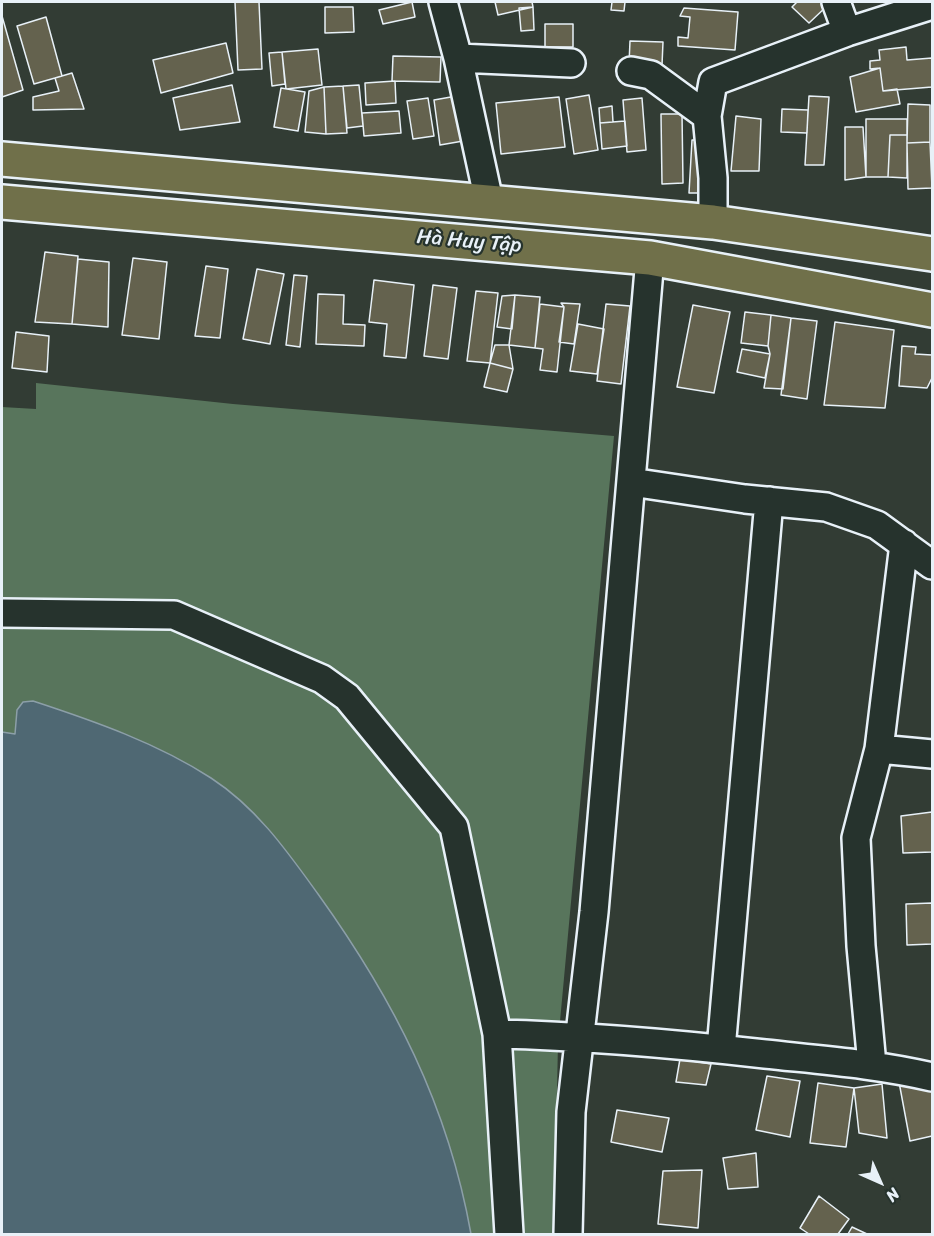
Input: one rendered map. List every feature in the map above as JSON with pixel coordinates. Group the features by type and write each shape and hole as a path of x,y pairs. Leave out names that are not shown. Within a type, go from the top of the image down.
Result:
{"main road":[{"name":"Hà Huy Tập","path":"2,159 713,222 933,254"},
{"name":"Hà Huy Tập","path":"2,202 650,258 933,310"}],"street":[{"path":"443,2 458,58 489,201"},
{"path":"836,2 847,32"},
{"path":"713,222 713,178 707,116 713,82 847,32 933,5"},
{"path":"458,58 571,63"},
{"path":"632,71 651,75 707,116"},
{"path":"568,1234 571,1112 594,912 650,258"},
{"path":"632,482 826,507 877,525 933,565"},
{"path":"721,1049 769,501"},
{"path":"872,1065 861,946 856,838 879,749 904,544"},
{"path":"2,613 174,615 322,679 347,697 454,827 497,1034 509,1234"},
{"path":"879,749 933,754"},
{"path":"497,1034 579,1036 721,1049 872,1065 933,1077"}],"green space":[{"path":"36,383 233,404 614,436 558,1043 554,1234 2,1234 2,407 36,409"}],"water":[{"path":"33,701 125,734 190,765 228,790 243,803 283,846 371,974 414,1055 433,1098 448,1141 471,1234 2,1234 2,732 15,734 17,710 23,702"}],"building":[{"path":"235,2 259,2 262,69 238,70"},
{"path":"412,2 415,17 383,24 379,10"},
{"path":"495,2 532,2 533,7 498,15"},
{"path":"612,2 625,2 624,11 611,10"},
{"path":"797,2 822,2 827,6 809,23 792,7"},
{"path":"325,7 353,7 354,32 325,33"},
{"path":"533,7 534,30 521,31 519,8"},
{"path":"684,8 738,12 735,50 678,46 678,37 688,38 690,17 680,16"},
{"path":"2,16 23,90 2,97"},
{"path":"46,17 62,76 34,84 17,26"},
{"path":"545,24 573,24 573,47 545,47"},
{"path":"630,41 663,42 662,65 629,64"},
{"path":"226,43 233,73 161,93 153,60"},
{"path":"906,47 907,60 932,58 932,87 883,91 880,68 870,69 870,61 880,60 879,50"},
{"path":"318,49 322,85 286,89 282,52"},
{"path":"282,52 285,84 272,86 269,53"},
{"path":"393,56 441,57 440,82 392,81"},
{"path":"880,68 883,91 897,89 900,104 856,112 850,77"},
{"path":"72,73 84,109 33,110 33,97 59,91 55,78"},
{"path":"395,81 396,103 366,105 365,83"},
{"path":"232,85 240,122 180,130 173,98"},
{"path":"359,85 363,126 347,128 343,86"},
{"path":"343,86 347,133 326,134 324,87"},
{"path":"324,87 326,134 305,132 309,91"},
{"path":"281,88 305,92 298,131 274,127"},
{"path":"462,95 469,140 440,145 434,100"},
{"path":"589,95 598,150 574,154 566,99"},
{"path":"809,96 829,97 824,165 805,165"},
{"path":"559,97 565,147 501,154 496,103"},
{"path":"428,98 434,136 413,139 407,101"},
{"path":"642,98 646,150 627,152 623,100"},
{"path":"908,104 930,105 930,142 907,143"},
{"path":"612,106 613,122 600,123 599,108"},
{"path":"782,109 808,110 807,133 781,132"},
{"path":"399,111 401,133 364,136 362,113"},
{"path":"661,114 682,114 683,183 662,184"},
{"path":"736,116 761,119 759,171 731,171"},
{"path":"866,119 907,119 907,135 890,135 888,177 866,177"},
{"path":"625,121 627,146 602,149 600,123"},
{"path":"845,127 863,127 866,177 845,180"},
{"path":"890,135 907,135 907,178 888,177"},
{"path":"692,140 708,140 704,193 689,193"},
{"path":"930,142 932,188 908,189 907,143"},
{"path":"45,252 78,256 72,324 35,322"},
{"path":"133,258 167,262 159,339 122,335"},
{"path":"78,259 109,262 108,327 72,324"},
{"path":"206,266 228,269 220,338 195,336"},
{"path":"257,269 284,274 270,344 243,339"},
{"path":"294,275 307,276 300,347 286,345"},
{"path":"374,280 414,285 406,358 384,356 387,324 369,322"},
{"path":"433,285 457,288 448,359 424,356"},
{"path":"476,291 498,293 490,363 467,361"},
{"path":"318,294 344,295 343,324 365,325 364,346 316,344"},
{"path":"515,295 540,297 535,348 509,345"},
{"path":"515,295 512,329 497,327 502,296"},
{"path":"561,303 580,304 574,344 559,342 564,307"},
{"path":"540,304 564,307 557,372 540,370 543,349 535,348"},
{"path":"606,304 630,306 621,384 597,381"},
{"path":"693,305 730,312 714,393 677,387"},
{"path":"745,312 771,315 768,346 741,343"},
{"path":"771,315 791,318 783,389 764,388 770,354 768,346"},
{"path":"791,318 817,321 807,399 781,395"},
{"path":"835,322 894,330 885,408 824,405"},
{"path":"578,324 604,329 597,374 570,371"},
{"path":"16,332 49,336 47,372 12,368"},
{"path":"495,345 509,345 513,369 490,363"},
{"path":"902,346 916,347 915,354 932,355 932,378 927,388 899,386"},
{"path":"742,349 770,354 765,378 737,372"},
{"path":"490,363 513,369 507,392 484,387"},
{"path":"932,812 932,852 903,853 901,816"},
{"path":"932,903 932,944 907,945 906,904"},
{"path":"680,1059 711,1064 706,1085 676,1082"},
{"path":"767,1076 800,1081 790,1137 756,1130"},
{"path":"899,1082 932,1085 932,1136 910,1141"},
{"path":"818,1083 854,1088 846,1147 810,1143"},
{"path":"882,1084 887,1138 859,1133 854,1088"},
{"path":"617,1110 669,1118 662,1152 611,1142"},
{"path":"756,1153 758,1187 728,1189 723,1158"},
{"path":"702,1170 698,1228 658,1224 663,1171"},
{"path":"819,1196 849,1219 838,1234 809,1234 800,1228"},
{"path":"852,1227 867,1234 848,1234"}]}
